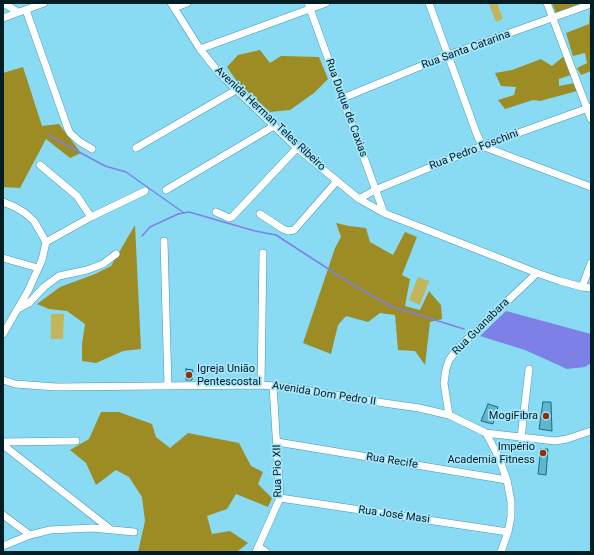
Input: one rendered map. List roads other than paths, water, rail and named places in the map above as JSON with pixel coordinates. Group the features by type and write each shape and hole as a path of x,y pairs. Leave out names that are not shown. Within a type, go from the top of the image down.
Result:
{"street":[{"path":"3,3 18,12"},
{"path":"3,18 44,3"},
{"path":"173,5 187,3"},
{"path":"200,49 309,6 326,3"},
{"path":"429,3 482,146 591,187"},
{"path":"547,3 589,107 591,119"},
{"name":"Rua Santa Catarina","path":"343,98 448,55 591,4"},
{"name":"Avenida Herman Teles Ribeiro","path":"173,5 200,49 219,73 297,148 359,199 384,213 538,273 560,281 591,288"},
{"name":"Rua Duque de Caxias","path":"309,6 384,213"},
{"path":"26,10 68,129 73,136 92,149"},
{"path":"136,148 236,90"},
{"name":"Rua Pedro Foschini","path":"359,199 375,190 482,146 589,107"},
{"path":"166,190 274,126"},
{"path":"498,140 503,154"},
{"path":"216,212 228,218 232,217 297,148"},
{"path":"40,165 77,196 91,217"},
{"path":"260,214 283,229 288,231 294,230 337,181"},
{"path":"3,334 28,291 38,268 46,242 91,217 145,191"},
{"path":"3,202 16,207 34,221 46,242"},
{"path":"164,241 168,386"},
{"path":"261,385 263,253"},
{"path":"16,310 29,303 59,276 87,270 103,264 116,254"},
{"path":"3,258 38,268"},
{"path":"582,287 591,263"},
{"name":"Rua Guanabara","path":"449,415 444,383 449,360 458,347 538,273"},
{"path":"521,438 529,369"},
{"name":"Avenida Dom Pedro II","path":"3,380 15,384 56,387 273,386 318,391 419,408 449,415 486,433 521,438 555,441 567,439 591,431"},
{"name":"Rua Pio XII","path":"257,549 280,498 273,386"},
{"path":"486,433 507,480 511,502 511,517 508,532 501,552"},
{"path":"3,444 76,441"},
{"name":"Rua Recife","path":"277,442 507,480"},
{"path":"3,444 110,529"},
{"name":"Rua José Masi","path":"280,498 508,532"},
{"path":"3,515 30,535"},
{"path":"3,546 30,535 50,530 71,528 110,529 134,532"},
{"path":"257,549 270,552"}],"waterway":[{"path":"48,135 105,166 126,172 184,213"},
{"path":"142,236 150,227 178,214 189,212 255,231 276,235 347,281 390,306 464,329"}],"place":[{"name":"Igreja União Pentescostal","path":"189,375"},
{"name":"MogiFibra","path":"546,416"},
{"name":"Império Academia Fitness","path":"543,453"}]}
